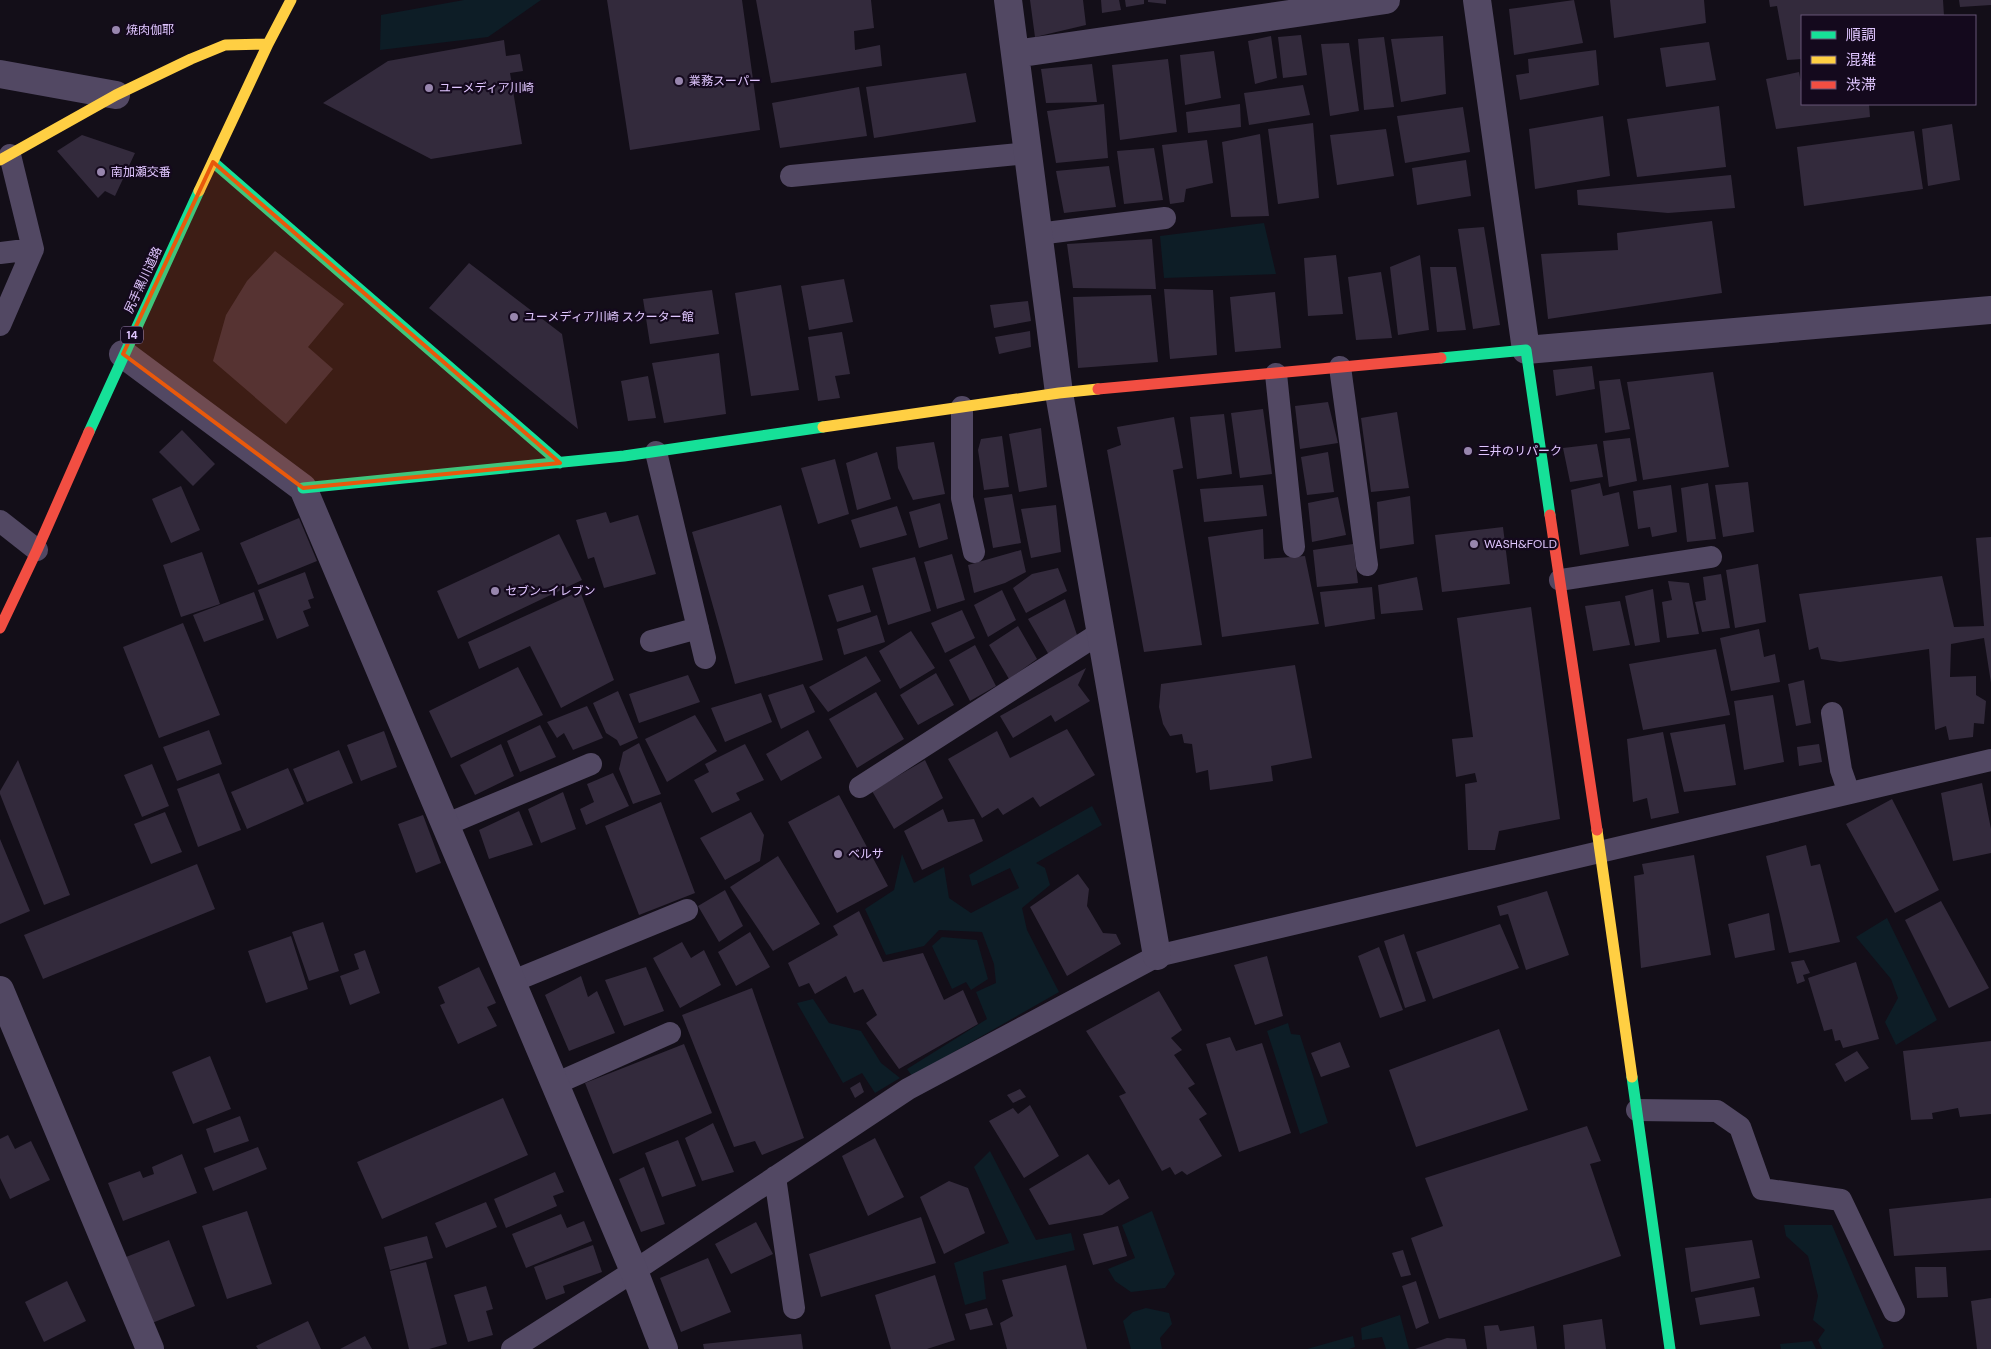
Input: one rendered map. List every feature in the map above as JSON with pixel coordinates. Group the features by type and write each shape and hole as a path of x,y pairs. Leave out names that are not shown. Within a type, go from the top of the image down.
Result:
{"street":[{"name":"尻手黒川道路","path":"0,628 123,354 290,0"},
{"path":"1008,0 1059,393 1157,956"},
{"path":"1015,54 1386,0"},
{"path":"1477,0 1670,1349"},
{"path":"5,158 116,95 225,45 268,44"},
{"path":"0,74 116,95"},
{"path":"213,162 560,463"},
{"path":"303,488 656,452 1059,393 1991,310"},
{"path":"123,354 303,488 634,1271 664,1349"},
{"path":"0,990 150,1349"}],"lane":[{"path":"791,176 1028,153"},
{"path":"0,325 33,249 5,158"},
{"path":"1038,234 1165,218"},
{"path":"0,253 33,249"},
{"path":"1340,367 1367,565"},
{"path":"1276,374 1294,547"},
{"path":"962,407 962,498 974,552"},
{"path":"656,452 705,658"},
{"path":"0,521 36,550"},
{"path":"1560,580 1711,557"},
{"path":"651,641 698,628"},
{"path":"860,787 1100,633"},
{"path":"1832,713 1848,793"},
{"path":"512,1349 634,1271 908,1089 1157,956 1600,850 1991,760"},
{"path":"445,825 591,764"},
{"path":"511,982 688,910"},
{"path":"555,1084 670,1033"},
{"path":"1637,1110 1717,1111 1740,1127 1762,1189 1841,1200 1894,1311"},
{"path":"775,1177 794,1308"}],"highlighted area":[{"path":"213,162 560,463 303,488 123,354"}],"shaded area":[{"path":"464,0 541,0 488,37 380,50 381,15"},
{"path":"1264,223 1276,274 1164,278 1160,236"},
{"path":"1092,806 1102,825 1036,863 1045,868 1050,885 1022,908 1027,930 1059,992 912,1076 907,1069 987,1019 976,992 996,983 994,964 982,932 939,930 924,946 886,955 865,909 894,890 902,854 914,883 944,867 949,898 971,913 1019,888 1010,868 972,886 969,875"},
{"path":"1887,918 1937,1020 1896,1045 1885,1022 1898,998 1891,979 1856,937"},
{"path":"942,937 977,940 988,979 971,990 966,982 952,989 932,946"},
{"path":"813,999 829,1023 861,1031 881,1063 900,1078 875,1093 862,1073 843,1083 797,1003"},
{"path":"1288,1023 1291,1034 1300,1035 1328,1123 1300,1134 1267,1031"},
{"path":"990,1151 1036,1240 1071,1233 1075,1250 983,1272 986,1299 965,1305 954,1263 1009,1243 974,1167"},
{"path":"1152,1211 1175,1274 1165,1288 1131,1292 1115,1281 1108,1269 1135,1258 1122,1225"},
{"path":"1784,1225 1832,1225 1884,1347 1881,1349 1822,1349 1818,1340 1825,1330 1813,1320 1818,1296 1808,1256 1786,1236"},
{"path":"1146,1308 1169,1313 1172,1324 1160,1338 1162,1349 1131,1349 1123,1321 1133,1312"},
{"path":"1400,1315 1409,1349 1386,1349 1382,1337 1362,1340 1361,1328"},
{"path":"1353,1336 1355,1347 1349,1349 1307,1349"},
{"path":"1812,1341 1816,1349 1781,1349 1780,1344"}],"building":[{"path":"607,0 742,0 760,130 630,150"},
{"path":"756,0 871,0 874,28 854,31 855,50 880,45 882,66 771,83"},
{"path":"1030,0 1083,0 1086,25 1035,37"},
{"path":"1101,0 1119,0 1121,10 1102,13"},
{"path":"1125,0 1144,0 1144,4 1126,7"},
{"path":"1148,0 1166,0 1166,4 1148,2"},
{"path":"1574,0 1583,43 1514,55 1509,9"},
{"path":"1610,0 1704,0 1706,23 1614,38"},
{"path":"1769,0 1943,0 1944,15 1801,15 1801,59 1787,60 1777,6 1770,7"},
{"path":"1959,0 1991,0 1991,5 1960,7"},
{"path":"1301,35 1307,75 1283,78 1278,37"},
{"path":"1271,36 1277,78 1255,84 1248,41"},
{"path":"1443,36 1446,94 1401,102 1391,39"},
{"path":"1384,37 1394,107 1364,110 1358,39"},
{"name":"ユーメディア川崎","path":"504,40 506,56 520,54 523,71 510,73 522,144 431,159 323,103 388,61"},
{"path":"1709,42 1716,80 1666,87 1660,48"},
{"path":"1349,43 1359,111 1330,116 1321,44"},
{"path":"1596,50 1599,85 1520,100 1516,75 1529,73 1528,59"},
{"path":"1214,51 1221,98 1185,105 1180,55"},
{"path":"1168,59 1177,132 1120,140 1112,65"},
{"path":"1092,64 1097,102 1046,103 1041,69"},
{"path":"1799,72 1801,105 1869,105 1870,117 1776,129 1766,79"},
{"path":"966,73 976,122 874,138 866,87"},
{"path":"1303,85 1310,115 1249,125 1244,93"},
{"path":"859,87 867,136 780,148 772,103"},
{"path":"1104,104 1108,158 1056,163 1047,111"},
{"path":"1240,104 1241,127 1188,133 1186,112"},
{"path":"1719,106 1726,167 1637,177 1627,119"},
{"path":"1463,107 1470,152 1405,163 1397,116"},
{"path":"1603,116 1610,176 1535,189 1529,129"},
{"path":"1313,123 1319,198 1278,204 1268,129"},
{"path":"1952,124 1960,180 1928,186 1922,129"},
{"path":"1386,129 1394,176 1337,185 1330,135"},
{"path":"1914,131 1923,189 1804,206 1797,147"},
{"path":"1260,134 1269,216 1231,217 1222,142"},
{"name":"南加瀬交番","path":"82,135 135,153 115,196 105,191 98,198 57,151"},
{"path":"1207,140 1213,183 1186,189 1184,202 1170,204 1162,145"},
{"path":"1154,148 1163,200 1124,204 1117,151"},
{"path":"1466,160 1471,196 1417,205 1412,168"},
{"path":"1109,166 1116,207 1064,213 1056,171"},
{"path":"1731,175 1735,208 1668,213 1578,205 1577,190"},
{"path":"1712,221 1722,293 1548,319 1541,254 1618,250 1617,233"},
{"path":"1484,227 1500,325 1473,329 1458,229"},
{"path":"1152,239 1156,289 1073,288 1067,244"},
{"path":"275,251 344,304 308,347 333,369 286,424 213,361 226,315 247,281"},
{"path":"1336,255 1343,314 1308,316 1304,258"},
{"path":"1420,255 1429,330 1398,335 1390,267"},
{"path":"469,263 562,334 578,429 429,308"},
{"path":"1430,267 1456,267 1466,330 1437,332"},
{"path":"1381,272 1392,338 1356,340 1348,277"},
{"path":"844,279 853,322 809,330 801,286"},
{"path":"781,285 799,390 751,396 735,293"},
{"path":"1164,289 1213,290 1217,355 1170,359"},
{"path":"712,290 719,334 650,344 643,299"},
{"path":"1275,292 1281,348 1235,352 1230,297"},
{"path":"1151,295 1158,362 1078,368 1073,297"},
{"path":"1028,301 1031,321 994,328 990,305"},
{"path":"1030,331 1031,347 999,354 995,337"},
{"path":"842,332 850,374 835,376 840,398 818,401 808,337"},
{"path":"719,353 726,414 664,423 652,363"},
{"path":"1592,366 1595,389 1556,396 1553,370"},
{"path":"1713,372 1729,467 1643,480 1627,382"},
{"path":"648,376 656,418 628,421 621,381"},
{"path":"1620,379 1630,429 1605,433 1599,381"},
{"path":"1328,402 1338,443 1300,449 1295,406"},
{"path":"1263,409 1272,474 1240,478 1231,413"},
{"path":"1397,412 1409,488 1371,492 1361,418"},
{"path":"1224,414 1232,474 1197,479 1190,417"},
{"path":"1174,417 1183,468 1173,470 1202,645 1144,652 1107,450 1121,445 1117,427"},
{"path":"1041,428 1047,487 1019,492 1009,434"},
{"path":"182,430 215,464 193,486 159,452"},
{"path":"1002,436 1009,487 984,490 978,450 981,439"},
{"path":"1630,438 1637,481 1609,487 1603,441"},
{"path":"934,442 945,494 913,500 898,468 896,447"},
{"path":"1597,444 1603,477 1570,482 1563,448"},
{"path":"877,452 891,499 857,510 846,463"},
{"path":"1328,452 1334,492 1307,495 1301,457"},
{"path":"835,459 849,514 818,524 801,468"},
{"path":"1748,482 1754,532 1723,537 1715,485"},
{"path":"1600,483 1603,496 1619,492 1629,546 1580,555 1571,490"},
{"path":"1708,483 1716,539 1687,542 1681,488"},
{"path":"1263,485 1267,516 1204,522 1200,489"},
{"path":"1671,485 1677,532 1652,537 1650,527 1638,529 1633,491"},
{"path":"181,486 200,530 171,543 152,499"},
{"path":"1012,494 1021,543 993,548 984,498"},
{"path":"1410,496 1414,544 1380,549 1377,502"},
{"path":"1338,497 1346,535 1312,542 1308,503"},
{"path":"940,503 948,539 919,548 909,512"},
{"path":"781,505 823,660 735,684 692,532"},
{"path":"1056,505 1061,552 1031,558 1021,509"},
{"path":"897,506 907,535 860,548 851,520"},
{"path":"606,512 610,523 638,515 656,574 604,588 594,557 588,559 576,520"},
{"path":"299,518 317,561 258,585 240,543"},
{"path":"1503,527 1510,584 1442,592 1435,535"},
{"path":"1263,529 1264,559 1305,556 1319,624 1222,637 1208,537"},
{"path":"559,534 582,580 458,639 437,591"},
{"path":"1991,537 1991,683 1984,638 1951,644 1950,677 1976,676 1976,695 1986,701 1984,724 1974,723 1973,737 1949,740 1946,726 1935,730 1929,649 1840,662 1821,659 1818,647 1809,650 1799,594 1942,576 1954,627 1984,626 1976,538"},
{"path":"1353,544 1358,583 1317,587 1313,550"},
{"path":"1021,550 1026,572 1005,583 974,593 968,565"},
{"path":"202,552 220,604 181,617 163,565"},
{"path":"952,554 965,600 937,609 924,562"},
{"path":"915,557 931,611 888,625 872,568"},
{"path":"1758,564 1766,622 1735,628 1726,570"},
{"path":"1058,568 1067,591 1026,613 1013,588 1032,574"},
{"path":"305,572 314,598 308,600 311,608 303,611 309,626 277,639 258,590"},
{"path":"1721,574 1730,628 1702,632 1695,602 1706,600 1703,577"},
{"path":"1417,577 1423,610 1381,614 1378,585"},
{"path":"1668,581 1689,583 1699,634 1667,638 1662,602 1672,600"},
{"path":"863,585 871,612 837,622 828,595"},
{"path":"1372,587 1375,619 1325,627 1320,592"},
{"path":"1653,589 1660,642 1635,646 1625,596"},
{"path":"1002,590 1016,620 988,637 974,605"},
{"path":"580,591 614,680 561,708 530,646 479,669 468,642"},
{"path":"254,592 264,620 204,642 193,615"},
{"path":"1065,599 1078,638 1049,655 1028,619"},
{"path":"1620,601 1630,645 1593,651 1585,606"},
{"path":"1531,607 1560,819 1499,831 1495,850 1468,850 1465,784 1477,782 1475,773 1456,777 1452,739 1473,737 1457,618"},
{"path":"962,610 975,638 945,653 931,623"},
{"path":"877,615 885,642 844,655 837,629"},
{"path":"183,623 220,715 159,738 123,647"},
{"path":"1018,626 1037,659 1009,679 989,645"},
{"path":"1759,629 1764,657 1775,654 1780,682 1731,691 1720,638"},
{"path":"911,631 935,668 900,689 879,651"},
{"path":"975,645 996,686 970,701 949,660"},
{"path":"1716,649 1730,715 1643,730 1629,664"},
{"path":"866,656 881,681 828,712 809,687"},
{"path":"1295,665 1312,758 1271,766 1273,781 1210,790 1208,770 1196,773 1192,744 1184,743 1182,734 1170,736 1163,724 1159,707 1161,684"},
{"path":"518,667 543,715 451,758 429,711"},
{"path":"1086,668 1078,685 1090,701 1055,722 1051,715 1013,738 1000,716"},
{"path":"936,673 954,705 918,725 900,695"},
{"path":"688,675 700,702 639,723 629,694"},
{"path":"1804,680 1811,723 1796,726 1788,684"},
{"path":"803,684 815,712 781,729 768,695"},
{"path":"618,691 638,738 620,746 617,740 606,733 593,703"},
{"path":"876,692 904,739 857,768 829,719"},
{"path":"761,693 772,722 725,742 711,708"},
{"path":"1773,695 1784,762 1744,770 1734,701"},
{"path":"587,706 603,738 573,750 564,733 557,738 547,722"},
{"path":"695,715 717,751 667,782 645,739"},
{"path":"1725,724 1736,785 1684,792 1670,733"},
{"path":"540,725 556,757 520,772 507,741"},
{"path":"1067,729 1095,775 1040,807 1033,797 1003,815 998,808 982,818 948,759 997,731 1010,758"},
{"path":"209,730 222,764 177,781 163,747"},
{"path":"808,730 822,758 781,781 766,754"},
{"path":"384,731 397,767 361,781 347,745"},
{"path":"1663,732 1679,813 1651,819 1647,798 1633,802 1627,739"},
{"path":"639,743 661,794 633,804 619,769 623,752"},
{"path":"501,744 514,776 475,795 460,765"},
{"path":"745,744 764,780 736,793 740,800 712,813 694,780 709,772 705,764"},
{"path":"1819,744 1822,762 1799,766 1797,747"},
{"path":"339,750 353,783 307,802 293,769"},
{"path":"18,760 70,895 44,905 0,794"},
{"path":"925,760 943,798 894,829 872,791"},
{"path":"152,764 169,806 142,817 124,775"},
{"path":"288,768 304,804 247,829 231,792"},
{"path":"219,773 241,830 198,847 177,789"},
{"path":"613,773 629,806 586,825 580,809 594,802 587,784"},
{"path":"1982,783 1991,829 1991,853 1953,861 1941,793"},
{"path":"563,792 576,829 541,843 528,809"},
{"name":"ベルサ","path":"839,795 888,886 837,913 788,822"},
{"path":"1892,799 1939,890 1895,913 1846,824"},
{"path":"661,802 695,893 639,915 605,826"},
{"path":"943,809 948,822 974,819 983,841 922,870 904,831"},
{"path":"519,811 533,845 489,859 479,830"},
{"path":"165,812 182,852 151,864 134,824"},
{"path":"751,812 764,835 760,861 725,880 700,838"},
{"path":"423,815 441,863 416,873 398,824"},
{"path":"0,839 30,911 0,924"},
{"path":"1806,845 1811,866 1820,864 1840,942 1789,953 1766,856"},
{"path":"1694,855 1711,955 1641,968 1634,876 1644,874 1642,864"},
{"path":"778,856 820,924 773,951 730,887"},
{"path":"197,864 215,909 43,979 24,935"},
{"path":"1078,874 1089,889 1087,906 1103,933 1116,934 1121,944 1067,976 1030,907"},
{"path":"725,890 743,926 719,942 698,906"},
{"path":"1547,891 1569,955 1526,970 1508,914 1500,916 1497,906"},
{"path":"1941,901 1989,988 1949,1008 1905,920"},
{"path":"859,911 883,962 923,953 944,1000 963,990 978,1024 899,1069 866,1023 877,1015 863,989 854,993 846,976 815,994 809,983 799,987 788,963 838,935 833,926"},
{"path":"1769,913 1775,950 1735,958 1728,924"},
{"path":"323,922 339,971 309,981 292,932"},
{"path":"1500,924 1519,968 1433,999 1416,952"},
{"path":"750,932 770,967 736,986 718,952"},
{"path":"1404,934 1426,1001 1405,1008 1384,941"},
{"path":"291,936 308,989 266,1003 248,951"},
{"path":"682,942 691,958 704,950 721,985 680,1008 653,958"},
{"path":"1379,947 1403,1010 1380,1018 1358,956"},
{"path":"365,950 380,993 350,1005 340,976 359,969 354,954"},
{"path":"1267,956 1283,1016 1255,1025 1234,965"},
{"path":"1804,960 1810,973 1803,975 1805,981 1797,984 1791,962"},
{"path":"1856,962 1879,1039 1843,1048 1840,1040 1835,1041 1832,1029 1824,1031 1808,978"},
{"path":"479,967 496,1003 487,1007 497,1026 458,1044 440,1005 445,1003 438,987"},
{"path":"646,967 664,1011 624,1026 605,980"},
{"path":"581,976 588,997 597,991 615,1033 569,1051 545,995"},
{"path":"752,988 804,1138 762,1155 755,1141 734,1147 682,1015"},
{"path":"1159,991 1182,1030 1171,1038 1182,1050 1174,1055 1195,1084 1188,1088 1207,1114 1199,1119 1222,1156 1187,1175 1182,1171 1175,1175 1170,1167 1162,1171 1119,1096 1126,1093 1086,1031"},
{"path":"1499,1029 1528,1110 1416,1147 1389,1070"},
{"path":"1230,1037 1236,1051 1262,1043 1291,1133 1239,1152 1206,1044"},
{"path":"1991,1041 1991,1114 1960,1117 1958,1108 1932,1113 1933,1119 1911,1120 1903,1051"},
{"path":"1340,1042 1350,1067 1321,1077 1311,1053"},
{"path":"684,1044 712,1113 613,1154 585,1083"},
{"path":"1857,1051 1869,1068 1845,1082 1835,1064"},
{"path":"210,1056 231,1109 193,1124 172,1072"},
{"path":"860,1082 864,1092 855,1098 850,1088"},
{"path":"1020,1089 1026,1097 1013,1103 1007,1095"},
{"path":"503,1098 528,1155 382,1219 357,1162"},
{"path":"1030,1105 1059,1156 1024,1178 989,1121 1013,1108 1018,1114"},
{"path":"240,1116 249,1141 214,1153 206,1129"},
{"path":"713,1123 734,1172 702,1181 685,1138"},
{"path":"1587,1126 1601,1161 1590,1164 1621,1256 1439,1319 1411,1238 1443,1226 1425,1178"},
{"path":"8,1135 15,1149 31,1141 50,1180 10,1199 0,1178 0,1139"},
{"path":"875,1138 904,1197 868,1216 842,1156"},
{"path":"678,1140 696,1186 662,1197 645,1153"},
{"path":"258,1147 267,1169 213,1191 204,1168"},
{"path":"182,1154 197,1193 123,1221 108,1183 140,1171 143,1178 154,1174 152,1167"},
{"path":"1088,1154 1109,1185 1119,1179 1129,1198 1102,1215 1049,1225 1029,1189"},
{"path":"644,1167 665,1224 641,1232 619,1179"},
{"path":"555,1172 564,1192 553,1196 557,1206 506,1228 494,1199"},
{"path":"949,1181 968,1188 985,1233 944,1254 920,1197"},
{"path":"1991,1198 1991,1250 1894,1256 1889,1209"},
{"path":"486,1202 497,1227 446,1248 435,1223"},
{"path":"247,1211 272,1284 227,1299 202,1226"},
{"path":"561,1214 567,1228 584,1221 592,1241 526,1268 512,1234"},
{"path":"921,1217 936,1263 821,1297 809,1254"},
{"path":"756,1222 773,1254 731,1274 715,1244"},
{"path":"1118,1226 1127,1256 1093,1265 1083,1234"},
{"path":"427,1236 433,1258 390,1270 384,1247"},
{"path":"169,1240 195,1306 152,1323 126,1257"},
{"path":"1752,1240 1760,1278 1691,1292 1685,1248"},
{"path":"593,1245 602,1272 563,1286 565,1293 546,1300 534,1267"},
{"path":"1403,1250 1411,1275 1401,1277 1392,1253"},
{"path":"708,1258 731,1312 681,1332 660,1278"},
{"path":"426,1262 447,1344 429,1349 409,1349 390,1271"},
{"path":"1066,1265 1087,1349 1007,1349 1000,1323 1013,1316 1002,1280"},
{"path":"1915,1267 1946,1267 1948,1297 1917,1298"},
{"path":"935,1275 955,1340 927,1349 891,1349 875,1295"},
{"path":"67,1281 86,1321 44,1342 25,1302"},
{"path":"1416,1281 1429,1323 1416,1329 1402,1286"},
{"path":"486,1286 493,1309 486,1311 493,1335 468,1342 454,1295"},
{"path":"1754,1287 1760,1316 1700,1325 1695,1298"},
{"path":"1991,1298 1991,1349 1977,1349 1971,1301"},
{"path":"987,1308 993,1325 970,1330 965,1314"},
{"path":"1602,1319 1606,1349 1565,1349 1563,1325"},
{"path":"308,1321 321,1349 258,1349 256,1346"},
{"path":"1498,1325 1500,1331 1534,1326 1537,1349 1487,1349 1484,1326"},
{"path":"801,1334 803,1349 704,1349 703,1344"},
{"path":"365,1336 372,1349 340,1349"},
{"path":"1447,1338 1465,1339 1467,1349 1415,1349"}],"traffic: fast":[{"path":"213,162 560,463"},
{"path":"89,432 199,191"},
{"path":"1441,358 1526,350 1550,515"},
{"path":"303,488 624,456 823,427"},
{"path":"1632,1077 1670,1349"}],"traffic: slow":[{"path":"199,191 268,44 291,0"},
{"path":"0,160 116,95 191,59 225,45 268,44"},
{"path":"823,427 1098,389"},
{"path":"1597,830 1632,1077"}],"traffic: jam":[{"path":"1098,389 1441,358"},
{"path":"0,628 89,432"},
{"path":"1550,515 1597,830"}],"place":[{"name":"焼肉伽耶","path":"116,30"},
{"name":"業務スーパー","path":"679,81"},
{"name":"ユーメディア川崎","path":"429,88"},
{"name":"南加瀬交番","path":"101,172"},
{"name":"ユーメディア川崎 スクーター館","path":"514,317"},
{"name":"三井のリパーク","path":"1468,451"},
{"name":"WASH&FOLD","path":"1474,544"},
{"name":"セブン-イレブン","path":"495,591"},
{"name":"ベルサ","path":"838,854"}]}
